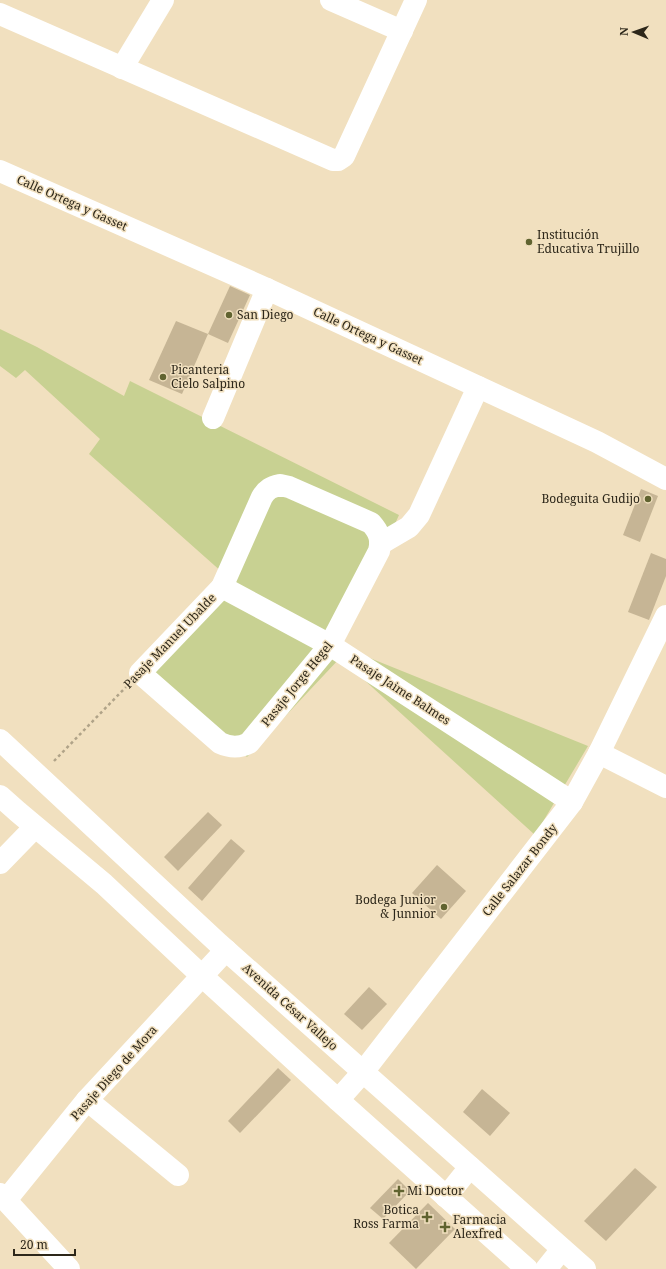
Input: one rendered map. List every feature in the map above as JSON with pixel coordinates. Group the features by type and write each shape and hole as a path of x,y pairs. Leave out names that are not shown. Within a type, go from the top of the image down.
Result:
{"street":[{"path":"122,68 163,0"},
{"path":"331,0 402,31"},
{"path":"0,14 333,160 338,160 344,156 416,0"},
{"name":"Calle Ortega y Gasset","path":"0,171 267,289 597,442 666,478"},
{"path":"213,418 267,289"},
{"path":"380,540 409,527 419,515 478,387"},
{"name":"Pasaje Manuel Ubalde","path":"140,673 222,587 266,490 280,485 289,487 371,523 377,529 380,540"},
{"name":"Pasaje Jorge Hegel","path":"140,673 220,743 234,748 249,743 330,645 378,551 380,540"},
{"name":"Pasaje Jaime Balmes","path":"222,587 330,645 572,802"},
{"name":"Calle Salazar Bondy","path":"338,1100 363,1072 572,802 599,753 666,616"},
{"name":"Avenida César Vallejo","path":"0,740 226,950 585,1269"},
{"path":"599,753 666,788"},
{"path":"0,796 104,884 338,1100 527,1269"},
{"path":"0,863 35,827"},
{"path":"104,884 128,858"},
{"name":"Pasaje Diego de Mora","path":"3,1197 87,1100 226,950"},
{"path":"87,1100 178,1174"},
{"path":"446,1197 470,1167"},
{"path":"3,1197 69,1269"},
{"path":"546,1269 562,1249"}],"path":[{"name":"Pasaje Manuel Ubalde","path":"40,776 140,673"}],"green space":[{"path":"0,329 37,347 124,396 130,381 399,515 340,646 588,746 535,835 340,658 247,757 152,669 232,581 89,454 100,439 25,370 16,378 0,366"}],"building":[{"name":"San Diego","path":"230,286 250,295 228,343 208,334"},
{"path":"176,321 208,334 182,394 149,380"},
{"path":"641,489 658,496 640,542 623,535"},
{"path":"651,553 666,559 666,576 649,620 628,612"},
{"path":"208,812 222,825 178,871 164,857"},
{"path":"231,839 245,851 202,901 188,888"},
{"path":"437,865 466,891 441,919 412,893"},
{"path":"369,987 387,1004 362,1030 344,1014"},
{"path":"278,1068 291,1080 240,1133 228,1121"},
{"path":"482,1089 510,1113 490,1136 463,1112"},
{"path":"635,1168 657,1187 606,1241 584,1221"},
{"path":"398,1179 410,1191 383,1219 370,1208"},
{"path":"428,1203 455,1229 416,1269 389,1243"}],"place":[{"name":"Institución Educativa Trujillo","path":"529,242"},
{"name":"San Diego","path":"229,315"},
{"name":"Picanteria Cielo Salpino","path":"163,377"},
{"name":"Bodeguita Gudijo","path":"648,499"},
{"name":"Bodega Junior & Junnior","path":"444,907"},
{"name":"Mi Doctor","path":"399,1191"},
{"name":"Botica Ross Farma","path":"427,1217"},
{"name":"Farmacia Alexfred","path":"445,1227"}]}
